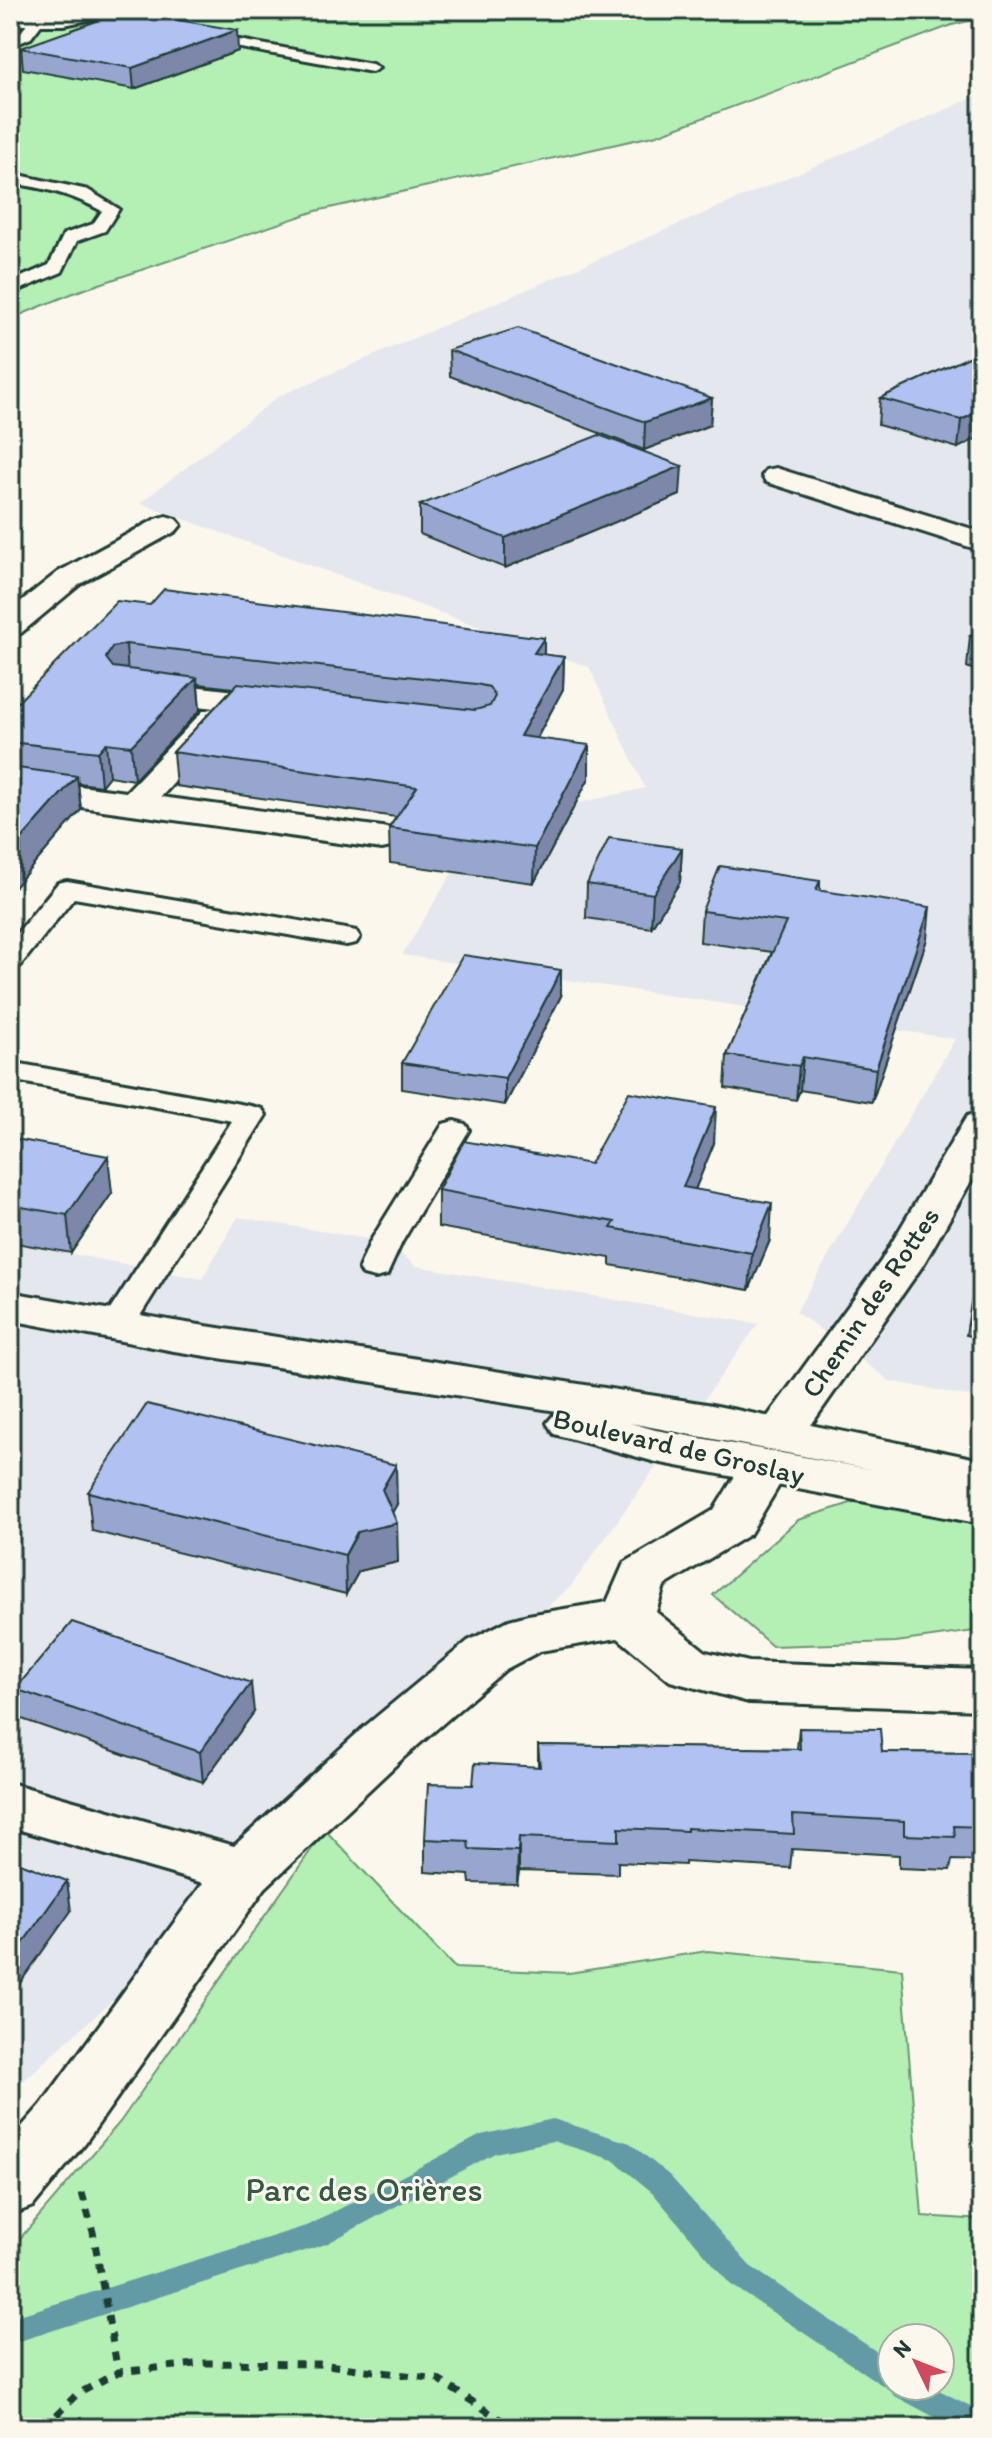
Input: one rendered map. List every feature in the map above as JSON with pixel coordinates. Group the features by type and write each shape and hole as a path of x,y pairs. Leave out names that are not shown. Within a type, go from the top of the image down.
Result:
{"street":[{"path":"10,20 37,21 110,11"},
{"path":"776,476 982,542"},
{"path":"10,626 69,578 166,525"},
{"path":"128,689 308,710"},
{"path":"135,804 232,700"},
{"path":"10,787 382,838"},
{"name":"Chemin des Rottes","path":"628,1618 642,1576 732,1522 773,1451 901,1265 982,1125"},
{"name":"Boulevard de Groslay","path":"10,1306 116,1327 380,1370 656,1446 773,1451 982,1477"},
{"name":"Boulevard de Groslay","path":"773,1451 982,1507"},
{"path":"10,2186 63,2124 244,1872 383,1743 487,1655 528,1634 628,1618 689,1667 749,1682 982,1690"},
{"path":"10,1805 244,1872"}],"lane":[{"path":"110,11 127,13 159,29 372,68"},
{"path":"10,43 26,35 37,21"},
{"path":"10,178 82,193 111,209 99,227 70,238 56,268 10,289"},
{"path":"10,960 67,889 346,937"},
{"path":"10,1071 251,1115 116,1327"},
{"path":"375,1268 386,1242 454,1130"}],"path":[{"path":"93,2232 118,2372"},
{"path":"44,2428 76,2395 118,2372 205,2363 319,2364 437,2379 514,2428"}],"shaded area":[{"path":"982,94 982,1399 890,1381 796,1312 955,1039 402,955 453,872 535,813 645,788 589,667 140,503 279,396"},
{"path":"238,1217 386,1242 416,1266 758,1324 571,1586 10,2093 10,1242 202,1279"}],"green space":[{"path":"10,10 982,10 982,18 952,25 657,135 316,211 76,292 10,319"},
{"path":"857,1501 982,1526 982,1630 896,1642 772,1646 713,1595 798,1520"},
{"name":"Parc des Orières","path":"325,1830 455,1968 569,1973 707,1951 902,1969 922,2216 982,2220 982,2428 10,2428 10,2250 120,2122"}],"building":[{"path":"125,11 237,30 132,68 21,48"},
{"path":"518,328 712,398 645,422 449,350"},
{"path":"982,351 982,410 961,420 880,398"},
{"path":"599,435 682,466 505,538 420,505"},
{"path":"164,589 544,638 534,653 564,657 520,736 589,745 535,848 389,828 417,787 173,752 238,683 475,710 490,706 495,696 489,687 476,684 126,644 112,647 106,658 113,667 197,678 131,746 106,743 98,752 10,742 10,710 117,601 150,605"},
{"path":"982,630 982,641 970,636"},
{"path":"10,767 77,776 10,852"},
{"path":"609,838 682,848 653,894 587,884"},
{"path":"720,866 820,881 816,890 930,907 876,1069 803,1057 799,1066 727,1055 786,922 702,911"},
{"path":"463,955 561,970 505,1078 402,1063"},
{"path":"629,1092 716,1107 683,1187 772,1203 752,1253 611,1228 615,1222 438,1190 464,1141 590,1164"},
{"path":"10,1138 108,1156 67,1215 10,1205"},
{"path":"982,1255 982,1298 972,1296"},
{"path":"147,1404 396,1465 382,1489 397,1523 357,1532 345,1555 88,1492"},
{"path":"72,1622 251,1683 200,1752 15,1689"},
{"path":"799,1728 880,1729 882,1752 982,1753 982,1827 954,1826 955,1837 904,1835 904,1821 793,1815 794,1834 619,1828 619,1841 519,1837 518,1851 469,1849 468,1841 425,1839 428,1784 473,1785 475,1763 540,1767 538,1745 800,1749"},
{"path":"10,1859 67,1881 10,1961"}],"waterway":[{"path":"10,2331 316,2235 490,2143 553,2130 621,2151 661,2184 740,2275 876,2367"},
{"path":"934,2402 982,2427"}]}
